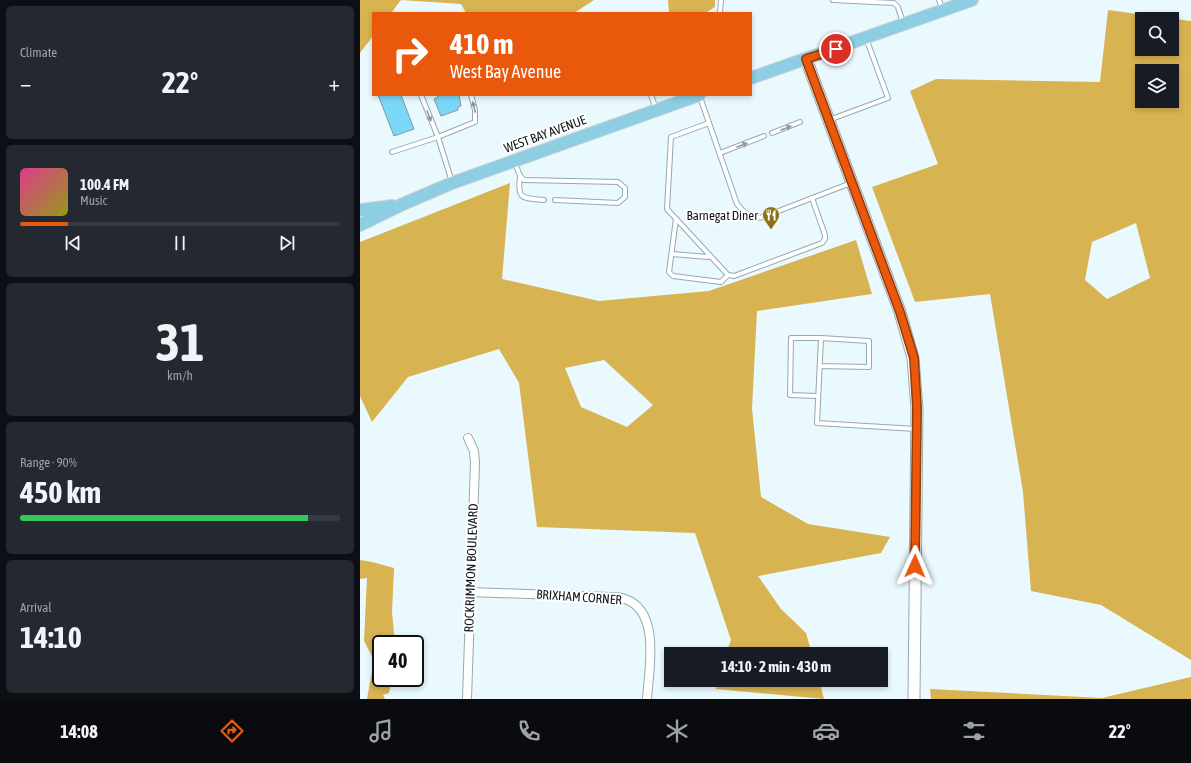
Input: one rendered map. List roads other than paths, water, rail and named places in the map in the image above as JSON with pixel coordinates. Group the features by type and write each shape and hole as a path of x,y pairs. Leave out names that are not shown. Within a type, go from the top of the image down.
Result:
{"main road":[{"path":"752,78 904,24 941,5 972,0"},
{"name":"WEST BAY AVENUE","path":"360,225 452,182 696,96"},
{"name":"WEST BAY AVENUE","path":"360,210 403,204"}],"street":[{"path":"806,59 909,340 916,372 914,699"},
{"name":"ROCKRIMMON BOULEVARD","path":"467,699 475,463 474,451 468,438"},
{"name":"BRIXHAM CORNER","path":"470,592 610,597 624,599 635,604 649,626 650,640 647,699"}],"lane":[{"path":"720,12 721,0"},
{"path":"834,0 894,3 898,7 904,24"},
{"path":"828,121 888,98 866,38"},
{"path":"421,96 438,137 452,182"},
{"path":"392,152 472,125 476,122 476,118 470,96"},
{"path":"651,96 656,110"},
{"path":"699,96 737,204 749,216 758,218 763,217 851,182"},
{"path":"772,133 800,122"},
{"path":"709,123 670,137 667,209 728,275 734,276 822,243 825,239 825,235 812,198"},
{"path":"720,153 764,136"},
{"path":"514,160 520,176 518,191 520,195 525,199 544,200"},
{"path":"520,176 528,180 618,182 625,188 625,197 618,203 555,200"},
{"path":"676,219 669,272 673,276 720,282 728,275"},
{"path":"672,254 710,256"},
{"path":"818,396 790,395 791,338 869,341 869,367 820,366"},
{"path":"821,338 817,423 916,429"}],"place":[{"name":"Barnegat Diner","path":"771,230"}]}
